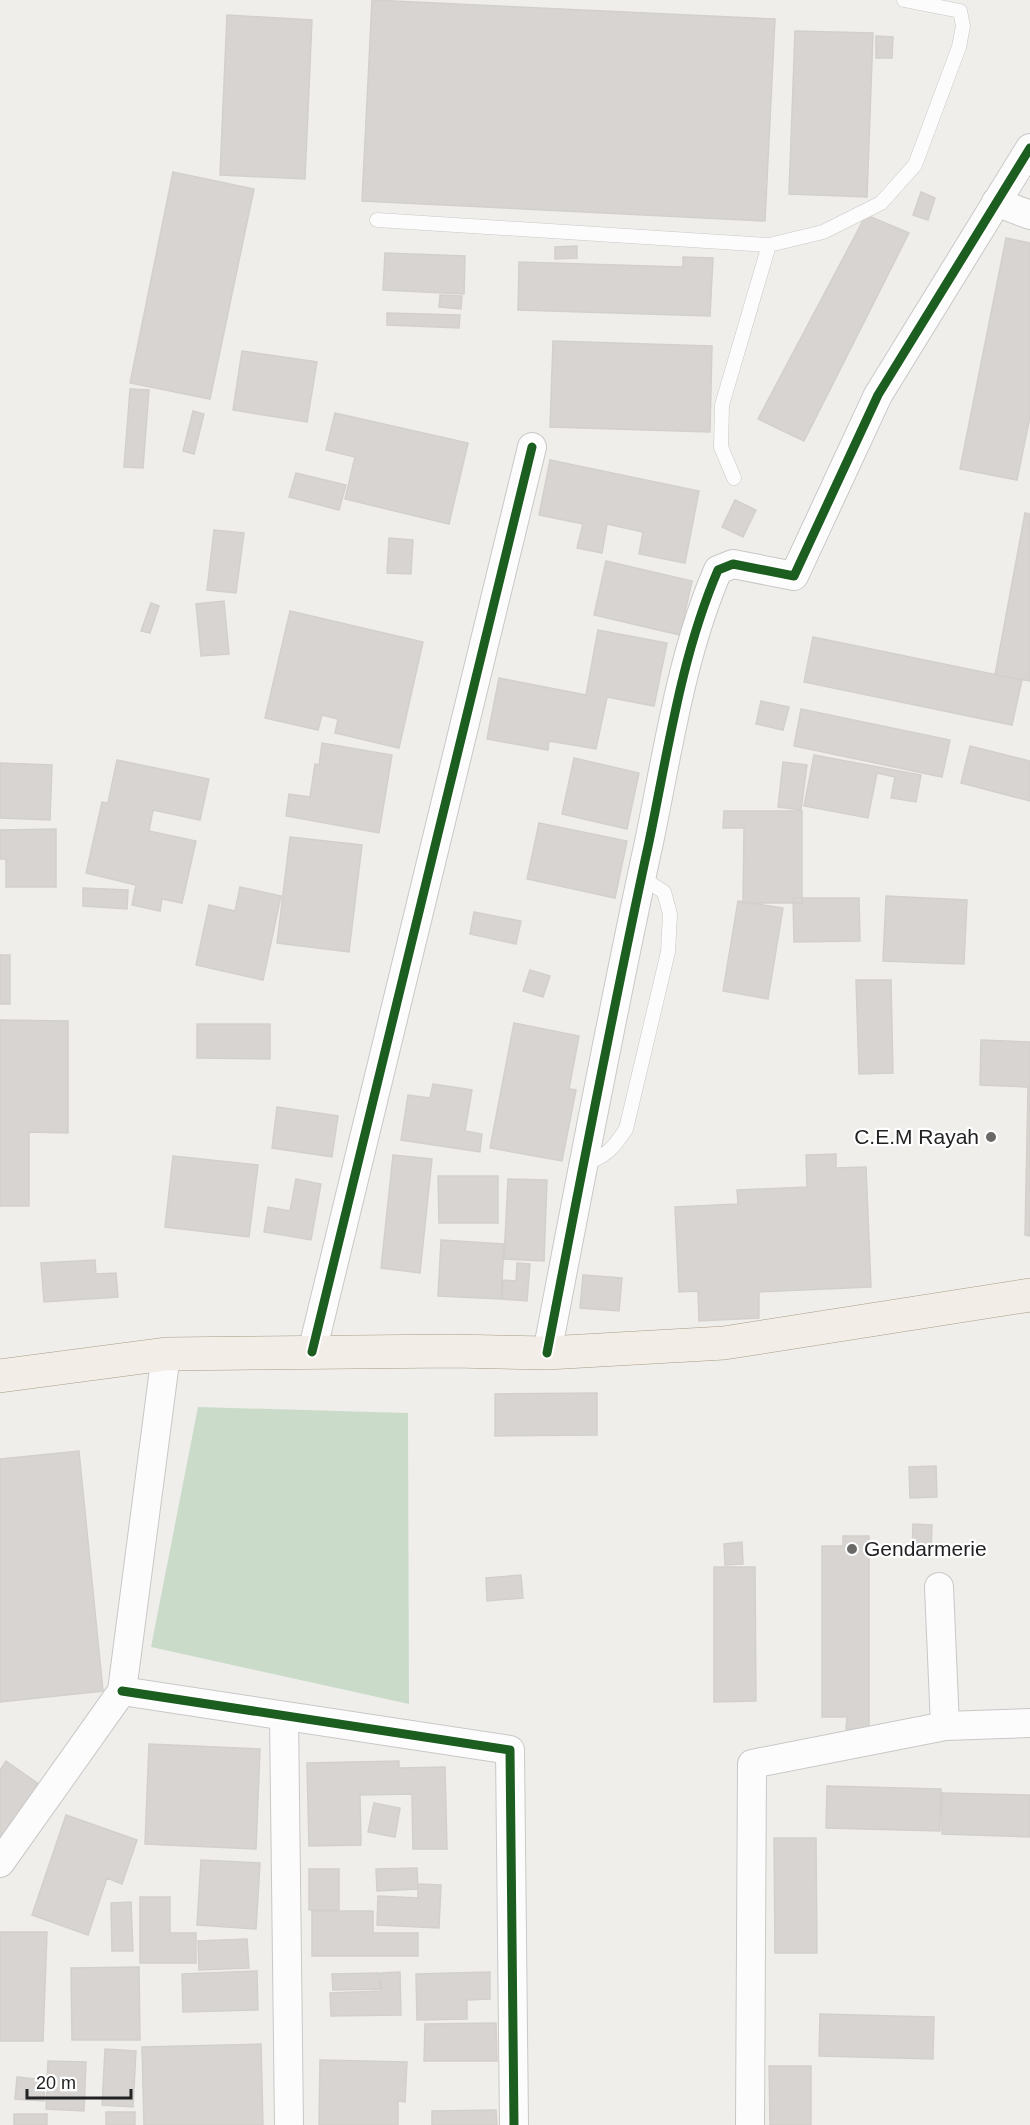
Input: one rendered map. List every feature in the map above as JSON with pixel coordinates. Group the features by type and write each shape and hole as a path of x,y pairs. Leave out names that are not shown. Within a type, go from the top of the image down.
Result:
{"main road":[{"path":"0,1376 166,1354 453,1351 547,1353 724,1343 1030,1295"}],"street":[{"path":"547,1353 617,986 682,684 704,604 718,570 733,564 794,576 878,395 1030,148"},
{"path":"996,202 1030,215"},
{"path":"312,1352 532,447"},
{"path":"0,1863 122,1691 166,1354"},
{"path":"939,1587 945,1726"},
{"path":"122,1691 510,1750 514,2125"},
{"path":"284,1716 289,2125"},
{"path":"750,2125 752,1764 945,1726 1030,1723"}],"lane":[{"path":"377,220 769,245 823,232 880,203 915,165 959,47 963,26 960,11 904,0"},
{"path":"734,478 721,447 722,405 769,245"},
{"path":"584,1163 595,1161 614,1148 626,1129 668,952 670,914 664,892 641,877"}],"green space":[{"path":"198,1407 408,1413 409,1704 151,1647"}],"building":[{"path":"372,0 775,19 765,221 362,201"},
{"path":"227,15 312,20 305,179 220,175"},
{"path":"795,31 873,33 867,197 789,194"},
{"path":"876,36 893,37 892,58 876,58"},
{"path":"173,172 254,189 210,399 130,383"},
{"path":"921,192 935,198 928,220 913,215"},
{"path":"866,215 909,233 804,441 758,419"},
{"path":"1006,238 1030,243 1030,417 1017,480 960,469"},
{"path":"577,246 577,258 555,259 555,247"},
{"path":"385,253 465,256 464,294 383,290"},
{"path":"683,257 713,258 710,316 518,310 519,262 683,267"},
{"path":"440,295 462,296 461,309 439,307"},
{"path":"387,313 460,315 459,328 387,325"},
{"path":"553,341 712,346 710,432 550,427"},
{"path":"242,351 317,362 307,422 233,410"},
{"path":"130,389 149,390 143,468 124,467"},
{"path":"193,411 204,414 194,454 183,451"},
{"path":"335,413 468,443 449,524 345,499 355,457 326,450"},
{"path":"550,460 699,491 685,563 639,554 643,532 607,524 602,553 577,548 583,524 539,515"},
{"path":"296,473 346,485 339,510 289,497"},
{"path":"735,500 756,510 743,537 722,527"},
{"path":"1025,513 1030,514 1030,681 995,675"},
{"path":"214,530 244,533 236,593 207,590"},
{"path":"389,538 413,540 411,574 387,573"},
{"path":"606,561 692,581 680,635 594,615"},
{"path":"224,601 229,654 201,656 196,604"},
{"path":"151,603 159,606 150,633 141,631"},
{"path":"290,611 423,642 399,748 335,733 338,719 322,715 318,730 265,718"},
{"path":"598,630 667,643 654,706 607,697 596,749 549,741 548,750 487,739 499,678 586,695"},
{"path":"813,637 1022,680 1012,725 804,682"},
{"path":"761,701 789,707 783,730 756,724"},
{"path":"801,709 950,740 942,777 794,746"},
{"path":"322,743 392,755 379,833 286,816 289,794 310,797 315,764 319,765"},
{"path":"970,746 1030,761 1030,801 961,783"},
{"path":"814,755 921,775 916,802 891,798 895,777 877,773 868,818 804,806"},
{"path":"574,758 639,773 627,829 562,814"},
{"path":"117,760 209,779 200,820 153,810 149,831 196,841 182,903 162,899 160,911 132,905 136,885 86,873 102,802 108,803"},
{"path":"783,762 807,765 801,810 778,807"},
{"path":"0,763 52,765 50,820 0,818"},
{"path":"724,811 802,811 802,903 743,903 744,828 723,828"},
{"path":"539,823 627,841 615,898 527,879"},
{"path":"56,829 56,887 6,887 6,859 0,859 0,830"},
{"path":"290,837 362,845 349,952 277,943"},
{"path":"240,887 281,896 263,980 196,965 209,905 235,911"},
{"path":"83,888 128,890 127,909 83,906"},
{"path":"886,896 967,900 964,964 883,961"},
{"path":"793,898 859,898 860,941 794,942"},
{"path":"738,901 783,908 768,999 723,991"},
{"path":"474,912 521,921 516,944 470,934"},
{"path":"0,955 10,955 10,1004 0,1004"},
{"path":"530,970 550,976 543,997 523,991"},
{"path":"856,980 891,980 893,1073 859,1074"},
{"path":"0,1020 68,1021 68,1133 29,1132 29,1206 0,1206"},
{"path":"514,1023 579,1036 569,1089 576,1090 562,1161 490,1148"},
{"path":"197,1024 270,1024 270,1059 197,1058"},
{"path":"981,1040 1030,1042 1030,1236 1025,1235 1028,1087 980,1085"},
{"path":"433,1084 472,1090 465,1131 482,1134 480,1152 401,1140 408,1095 430,1098"},
{"path":"277,1107 338,1116 332,1157 272,1148"},
{"path":"836,1154 836,1168 866,1167 871,1287 759,1292 759,1318 699,1321 698,1291 679,1292 675,1207 738,1204 737,1190 807,1187 806,1155"},
{"path":"393,1155 432,1159 420,1273 381,1268"},
{"path":"173,1156 258,1165 249,1237 165,1227"},
{"path":"438,1176 498,1176 498,1223 439,1223"},
{"path":"296,1179 321,1184 311,1240 264,1232 268,1207 290,1211"},
{"path":"508,1179 547,1180 544,1261 504,1259"},
{"path":"441,1240 504,1244 501,1299 438,1296"},
{"path":"95,1260 96,1274 116,1273 118,1297 44,1302 41,1263"},
{"path":"517,1263 530,1264 527,1301 502,1299 503,1280 516,1281"},
{"path":"583,1275 622,1278 619,1311 580,1308"},
{"path":"597,1393 597,1435 495,1436 495,1394"},
{"path":"79,1451 103,1691 0,1702 0,1459"},
{"path":"936,1466 937,1497 910,1498 909,1467"},
{"path":"913,1524 932,1525 931,1553 912,1553"},
{"path":"843,1536 869,1536 869,1729 846,1729 847,1717 822,1717 822,1546 843,1546"},
{"path":"742,1542 743,1564 725,1565 724,1544"},
{"path":"714,1567 755,1567 756,1701 714,1702"},
{"path":"521,1575 523,1598 487,1601 486,1578"},
{"path":"149,1744 260,1749 256,1849 145,1844"},
{"path":"6,1761 40,1785 0,1844 0,1770"},
{"path":"399,1761 399,1768 445,1767 447,1849 413,1849 412,1794 360,1795 361,1845 309,1846 307,1763"},
{"path":"827,1786 941,1789 940,1831 826,1828"},
{"path":"942,1793 1030,1795 1030,1837 942,1834"},
{"path":"374,1803 400,1808 395,1837 368,1832"},
{"path":"66,1815 137,1840 122,1884 107,1878 88,1935 32,1915"},
{"path":"774,1838 816,1838 817,1953 775,1953"},
{"path":"201,1860 260,1863 256,1929 197,1925"},
{"path":"417,1868 418,1889 377,1891 376,1869"},
{"path":"309,1869 339,1869 339,1910 309,1910"},
{"path":"418,1884 441,1885 439,1928 377,1925 378,1896 418,1898"},
{"path":"140,1897 170,1897 170,1933 196,1933 196,1963 140,1963"},
{"path":"131,1902 133,1951 112,1951 111,1903"},
{"path":"312,1911 373,1911 373,1933 418,1933 418,1956 312,1956"},
{"path":"0,1932 47,1932 43,2041 0,2041"},
{"path":"247,1939 249,1968 199,1970 198,1941"},
{"path":"139,1967 140,2040 72,2040 71,1968"},
{"path":"257,1971 258,2010 183,2012 182,1974"},
{"path":"400,1972 401,2015 331,2016 330,1993 381,1991 381,1973"},
{"path":"490,1972 490,1999 467,2000 467,2019 417,2020 416,1974"},
{"path":"379,1973 380,1989 333,1990 332,1974"},
{"path":"820,2014 934,2017 933,2059 819,2056"},
{"path":"496,2023 497,2061 424,2061 425,2024"},
{"path":"261,2044 263,2125 144,2125 142,2047"},
{"path":"105,2049 136,2051 133,2107 102,2105"},
{"path":"320,2060 407,2062 405,2102 398,2101 398,2125 319,2125"},
{"path":"48,2061 86,2062 84,2111 46,2109"},
{"path":"769,2066 811,2066 811,2125 770,2125"},
{"path":"17,2077 45,2080 44,2101 15,2099"},
{"path":"496,2110 497,2125 432,2125 432,2111"},
{"path":"106,2112 135,2112 135,2125 106,2125"},
{"path":"14,2114 47,2114 47,2125 14,2125"}],"cycle path":[{"path":"547,1353 609,1033 677,704 694,636 718,570 733,564 794,576 878,395 1030,148"},
{"path":"312,1352 532,447"},
{"path":"122,1691 510,1750 514,2125"}],"place":[{"name":"C.E.M Rayah","path":"991,1137"},
{"name":"Gendarmerie","path":"852,1549"}]}
